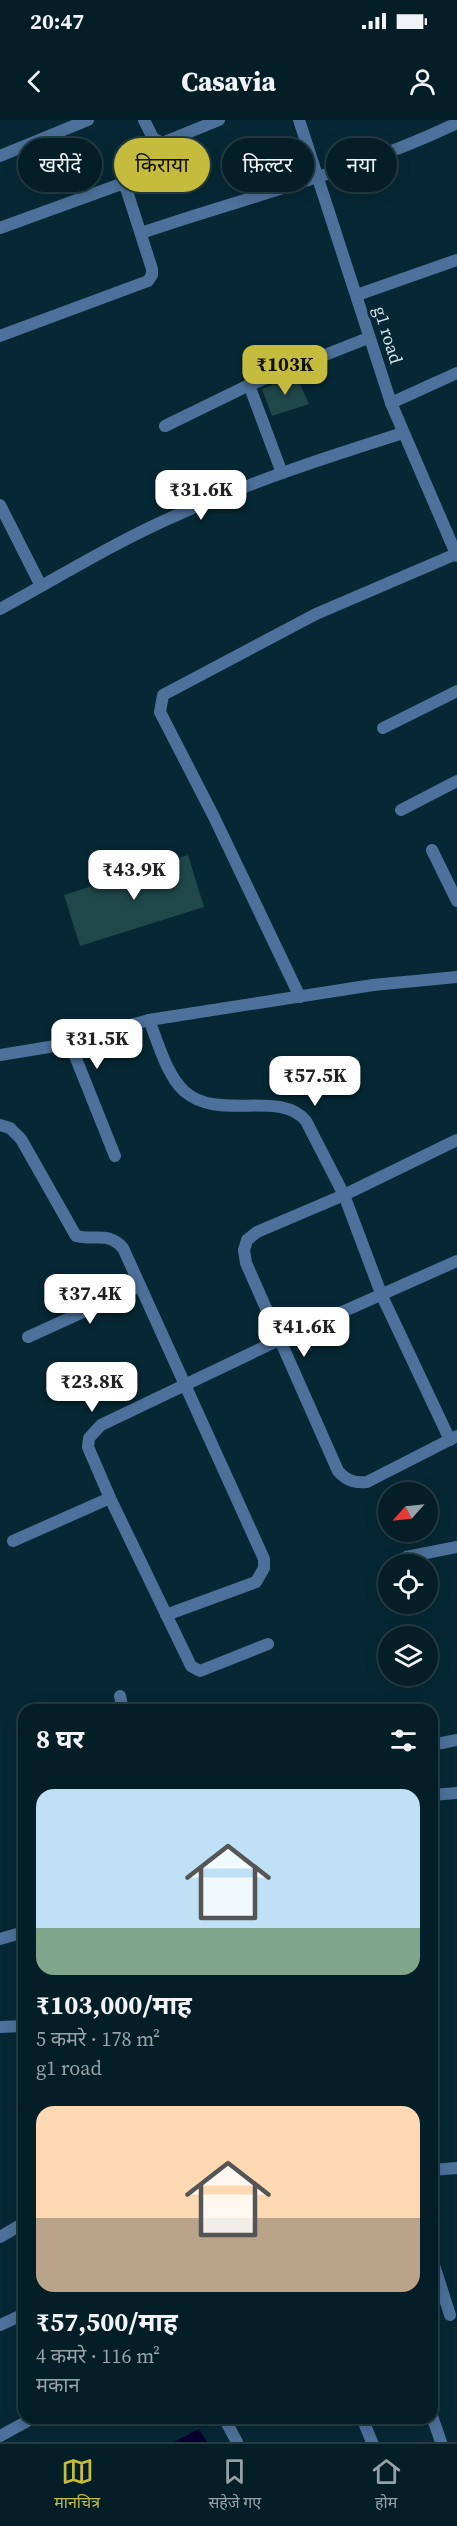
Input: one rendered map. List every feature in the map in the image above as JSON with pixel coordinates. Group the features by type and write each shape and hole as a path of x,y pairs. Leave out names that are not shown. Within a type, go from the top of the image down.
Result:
{"street":[{"path":"0,156 88,120"},
{"path":"144,120 153,138 162,142 219,120"},
{"name":"g1 road","path":"299,120 391,403 457,555"},
{"path":"141,233 317,176 428,137 457,123"},
{"path":"0,228 121,184 126,188 152,269 152,275 147,281 0,336"},
{"path":"357,295 457,260"},
{"path":"165,426 249,384 368,338"},
{"path":"391,403 457,373"},
{"path":"249,384 282,473"},
{"path":"0,609 86,559 177,515 282,473 403,433"},
{"path":"0,505 40,586"},
{"path":"300,998 214,817 160,712 160,702 164,695 316,614 457,555"},
{"path":"383,728 457,691"},
{"path":"402,810 457,781"},
{"path":"432,850 457,901"},
{"path":"0,1054 73,1043 79,1039 149,1020 374,985 457,977"},
{"path":"149,1020 175,1079 184,1091 199,1102 228,1106 289,1107 299,1112 306,1121 344,1195 382,1296 453,1438 367,1482 356,1483 345,1479 338,1471 246,1263 244,1250 247,1240 257,1232 344,1195 457,1140"},
{"path":"73,1043 73,1052 115,1156"},
{"path":"0,1125 10,1128 21,1139 70,1230 82,1238 105,1236 116,1240 123,1248 264,1559 264,1569 256,1582 166,1615"},
{"path":"268,1644 200,1671 191,1666 88,1447 93,1430 279,1340 457,1261"},
{"path":"28,1337 141,1286"},
{"path":"13,1541 110,1498"},
{"path":"421,1554 457,1547"},
{"path":"120,1696 122,1704"},
{"path":"438,1744 457,1740"},
{"path":"438,1795 457,1793"},
{"path":"0,1939 18,1934"},
{"path":"0,2027 18,2026"},
{"path":"438,2170 457,2168"},
{"path":"0,2237 18,2226"},
{"path":"438,2278 450,2315"},
{"path":"0,2325 18,2317"},
{"path":"0,2436 22,2424"},
{"path":"227,2424 237,2442"},
{"path":"365,2424 372,2442"},
{"path":"435,2424 441,2442"}],"shaded area":[{"path":"199,2429 207,2442 174,2442"}],"building":[{"path":"296,375 309,404 272,416 262,389"},
{"path":"188,855 204,907 80,946 64,895"}]}
